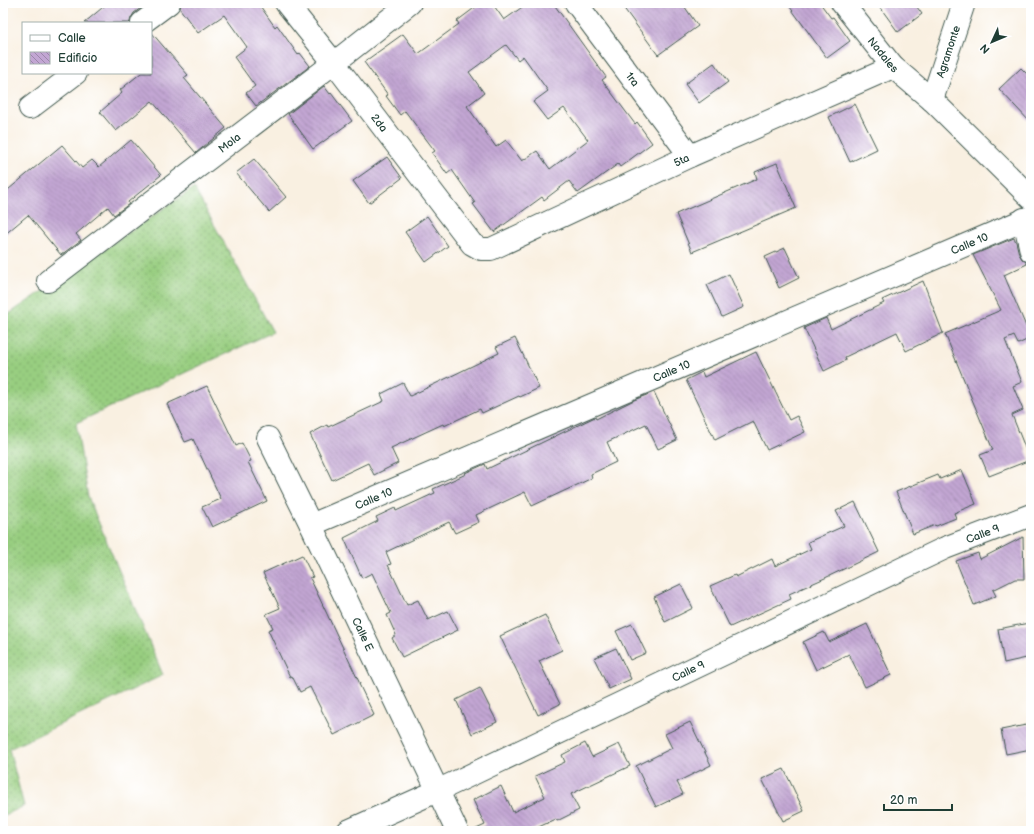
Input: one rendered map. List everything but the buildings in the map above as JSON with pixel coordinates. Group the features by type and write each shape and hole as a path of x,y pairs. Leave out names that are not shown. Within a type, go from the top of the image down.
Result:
{"street":[{"path":"143,22 169,3"},
{"name":"2da","path":"286,3 334,63 472,244"},
{"name":"Mola","path":"48,281 334,63 410,3"},
{"name":"1ra","path":"576,3 690,156"},
{"name":"Nadales","path":"842,3 893,67 932,100 1031,198"},
{"name":"Agramonte","path":"932,100 964,3"},
{"name":"5ta","path":"472,244 481,249 491,249 690,156 893,67"},
{"path":"30,108 75,74"},
{"path":"1028,218 1031,251"},
{"name":"Calle 10","path":"311,525 1028,218"},
{"name":"Calle E","path":"268,438 457,831"},
{"name":"Calle 9","path":"348,831 438,790 945,548 1031,515"}],"green space":[{"path":"194,188 273,332 76,423 88,497 163,675 9,749 24,806 3,816 3,318"}]}
